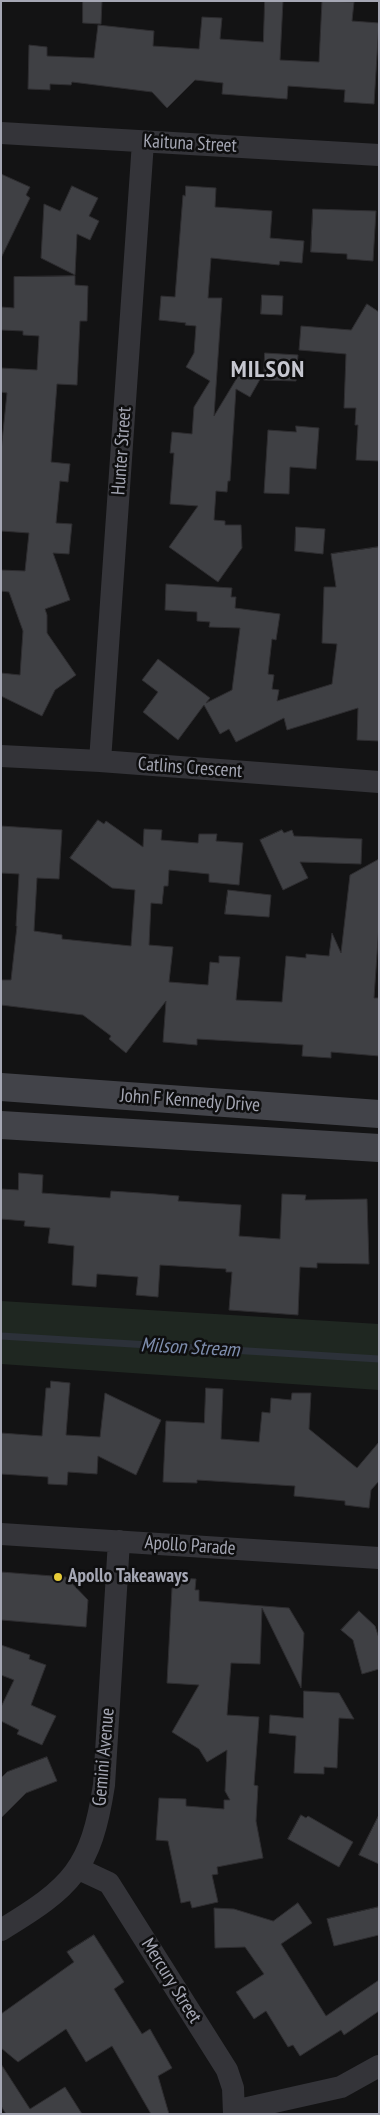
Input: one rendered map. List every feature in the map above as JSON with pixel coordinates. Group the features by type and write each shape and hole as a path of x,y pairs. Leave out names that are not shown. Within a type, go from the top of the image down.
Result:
{"main road":[{"name":"John F Kennedy Drive","path":"1,1087 379,1114"},
{"path":"239,1140 244,1104"},
{"name":"John F Kennedy Drive","path":"1,1125 379,1148"}],"street":[{"name":"Kaituna Street","path":"1,132 379,155"},
{"name":"Hunter Street","path":"100,761 143,142"},
{"name":"Catlins Crescent","path":"1,756 100,761 379,782"},
{"name":"Apollo Parade","path":"1,1534 379,1558"},
{"name":"Gemini Avenue","path":"1,1930 34,1910 59,1891 79,1869 91,1844 99,1818 104,1785 120,1541"},
{"name":"Mercury Street","path":"79,1869 109,1884 228,2070 233,2088 234,2112"},
{"path":"234,2112 341,2088 379,2066"}],"shaded area":[{"path":"1,1301 379,1324 379,1390 1,1364"}],"building":[{"path":"83,1 102,1 101,24 83,23"},
{"path":"265,1 283,1 280,60 319,62 322,1 354,2 352,21 379,23 374,104 344,102 345,90 288,86 287,99 222,94 223,83 195,80 167,108 152,92 72,82 71,85 50,84 50,90 28,89 29,45 47,47 47,56 94,58 98,25 154,31 153,46 199,49 202,17 222,18 220,39 263,42"},
{"path":"1,174 30,187 26,195 30,198 1,258"},
{"path":"72,186 98,198 89,216 99,221 90,240 77,234 75,275 41,258 44,204 60,211"},
{"path":"186,186 216,188 215,207 272,211 270,238 304,241 302,263 280,261 279,265 211,258 208,298 222,298 214,416 246,363 263,374 250,397 236,389 230,481 228,481 227,492 216,491 214,520 225,521 225,525 241,525 242,548 218,582 169,547 198,506 170,504 174,453 170,453 172,432 192,434 194,407 210,381 186,367 194,353 196,326 159,320 161,296 175,297 183,195 185,196"},
{"path":"313,209 376,211 373,261 347,259 347,254 311,252"},
{"path":"75,276 75,285 88,286 87,321 80,321 77,385 57,384 51,462 70,464 68,482 60,481 56,523 72,524 69,554 53,553 70,600 45,609 47,633 76,675 55,690 42,716 1,696 1,673 20,675 23,631 9,592 1,591 1,570 25,571 29,533 1,531 1,451 7,393 1,392 1,368 37,370 39,336 23,335 23,331 1,330 1,307 14,308 14,277"},
{"path":"262,295 283,296 282,315 261,314"},
{"path":"367,304 379,312 379,461 356,460 358,425 355,425 356,408 344,408 346,354 299,350 301,326 351,330"},
{"path":"265,353 298,355 296,381 264,380"},
{"path":"296,426 319,428 316,469 290,467 289,494 264,493 268,430 296,432"},
{"path":"296,527 325,529 323,554 295,551"},
{"path":"379,547 379,741 357,740 358,708 287,730 284,718 236,742 229,729 220,734 204,705 178,740 143,712 158,692 142,680 158,659 210,698 206,703 232,690 240,628 209,627 210,622 197,621 197,612 165,610 166,584 232,588 231,597 236,597 235,608 280,614 276,640 272,639 268,674 274,675 272,689 279,690 277,701 332,684 337,644 322,643 324,587 336,587 331,554"},
{"path":"98,820 104,824 106,821 143,847 144,829 162,830 161,840 198,843 199,834 217,834 216,841 243,843 239,885 209,882 209,874 169,870 168,886 164,886 162,904 151,903 149,945 173,947 169,982 208,985 210,962 219,963 219,956 240,957 236,1000 282,1002 286,956 306,958 306,954 329,956 332,933 341,953 350,875 379,859 379,925 374,998 379,998 379,1056 331,1052 331,1058 302,1056 303,1045 197,1039 197,1045 163,1042 166,1001 126,1053 109,1039 111,1036 83,1015 1,1005 1,980 11,980 17,926 19,874 1,873 1,826 62,830 59,879 37,878 34,931 62,935 62,939 131,946 135,890 112,888 70,858"},
{"path":"282,830 284,833 292,830 294,836 362,839 361,864 300,862 308,878 283,890 260,840"},
{"path":"228,890 271,895 269,917 225,914"},
{"path":"19,1173 43,1175 42,1193 110,1198 111,1191 179,1196 178,1201 241,1205 239,1236 280,1239 282,1194 306,1195 305,1200 367,1199 369,1264 317,1263 317,1268 300,1267 298,1315 229,1310 232,1272 226,1272 226,1269 160,1265 158,1297 136,1295 138,1277 97,1274 96,1287 72,1285 74,1246 48,1243 50,1228 24,1226 25,1221 1,1219 1,1189 18,1190"},
{"path":"51,1381 70,1383 66,1435 100,1437 105,1393 161,1420 136,1475 98,1456 97,1474 68,1472 67,1485 48,1484 48,1477 1,1474 1,1433 42,1436 46,1388 50,1388"},
{"path":"206,1388 223,1389 221,1439 259,1442 262,1412 270,1413 271,1398 291,1400 292,1393 311,1393 309,1429 357,1468 379,1442 379,1481 371,1490 369,1508 345,1505 345,1501 294,1496 295,1486 197,1480 197,1483 163,1482 166,1421 204,1423"},
{"path":"1,1572 66,1577 88,1600 86,1627 1,1620"},
{"path":"177,1578 196,1579 195,1590 199,1590 199,1601 289,1608 304,1633 301,1688 262,1608 260,1664 231,1663 227,1715 259,1717 254,1785 258,1786 256,1821 263,1858 217,1867 218,1874 212,1875 218,1902 192,1908 190,1901 181,1903 168,1841 156,1840 159,1798 186,1799 186,1806 224,1809 224,1800 230,1800 225,1791 227,1750 207,1762 199,1749 172,1732 199,1685 167,1683 172,1588 177,1588"},
{"path":"359,1611 375,1626 379,1638 379,1669 362,1674 353,1640 341,1630"},
{"path":"1,1645 30,1655 29,1659 46,1665 31,1705 56,1716 42,1745 17,1734 19,1730 1,1721 1,1707 14,1680 1,1675"},
{"path":"304,1691 339,1693 354,1719 339,1718 337,1768 324,1767 324,1774 294,1773 296,1736 269,1733 270,1715 303,1718"},
{"path":"47,1757 57,1781 26,1793 1,1818 1,1778 7,1772"},
{"path":"301,1815 306,1818 308,1816 353,1842 339,1867 288,1839"},
{"path":"379,1815 379,1864 359,1855"},
{"path":"298,1903 312,1923 281,1944 326,2016 379,1980 379,2011 344,2035 341,2030 300,2056 293,2045 288,2047 266,2011 254,2019 236,1992 264,1974 245,1947 215,1948 214,1908 234,1909 273,1921"},
{"path":"379,1907 379,1935 334,1946 327,1919"},
{"path":"94,1935 124,1982 114,1989 142,2034 150,2029 172,2068 158,2076 169,2114 151,2114 112,2046 86,2062 66,2029 18,2062 1,2048 1,2014 74,1962 67,1952"},
{"path":"1,2064 30,2109 65,2087 82,2114 6,2114 1,2106"}],"waterway":[{"name":"Milson Stream","path":"1,1336 379,1359"}],"place":[{"name":"Apollo Takeaways","path":"58,1577"}],"district":[{"name":"MILSON","path":"268,370"}]}
